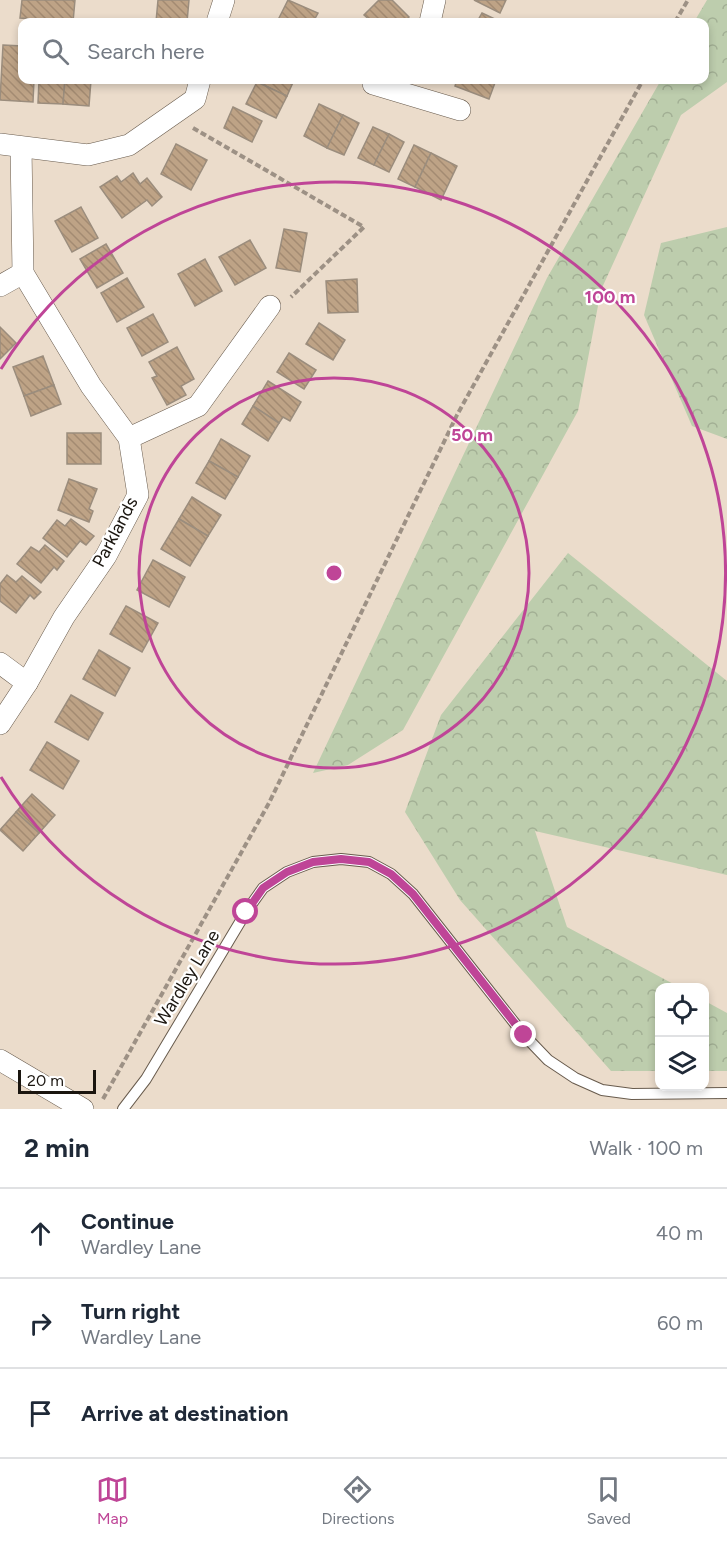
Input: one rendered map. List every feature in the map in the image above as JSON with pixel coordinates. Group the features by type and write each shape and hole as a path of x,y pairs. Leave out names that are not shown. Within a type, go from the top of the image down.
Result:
{"street":[{"path":"219,18 224,0"},
{"path":"431,18 435,0"},
{"path":"0,144 88,155 129,145 195,99 200,84"},
{"path":"373,84 415,87 460,110"},
{"path":"0,286 23,273 21,147"},
{"name":"Parklands","path":"0,724 27,683 64,617 106,556 138,495 129,438 91,386 23,273"},
{"path":"129,438 198,406 270,306"},
{"path":"0,663 27,683"},
{"path":"0,1060 80,1107"}],"lane":[{"name":"Wardley Lane","path":"123,1109 146,1079 246,912 263,888 287,872 313,862 341,859 369,862 391,874 405,887 524,1035 548,1060 575,1078 602,1090 632,1094 727,1093"}],"path":[{"path":"677,18 688,0"},
{"path":"97,1109 269,803 457,415 641,84"},
{"path":"172,115 364,227 290,299 270,306"}],"green space":[{"path":"707,0 727,0 727,82 681,115 601,290 578,411 403,730 348,765 313,773 547,278 659,84 709,84 709,18 696,18"},
{"path":"727,227 727,439 692,426 644,315 661,243"},
{"path":"568,553 727,681 727,875 535,831 567,927 672,983 655,983 655,1071 611,1071 460,900 405,812 441,715"},
{"path":"709,1003 727,1013 727,1071 709,1071"}],"building":[{"path":"22,0 75,0 73,18 20,18"},
{"path":"158,0 189,0 187,18 156,18"},
{"path":"288,0 318,13 315,18 279,18"},
{"path":"379,0 392,0 409,17 367,18 364,15"},
{"path":"474,0 506,0 500,13"},
{"path":"482,13 493,18 479,18"},
{"path":"3,45 18,46 18,84 34,84 33,102 0,100"},
{"path":"39,84 65,84 63,104 38,103"},
{"path":"65,84 91,84 89,106 63,104"},
{"path":"256,84 261,84 287,96 276,118 246,104"},
{"path":"261,84 292,84 287,96"},
{"path":"456,84 495,84 489,99 455,86"},
{"path":"319,104 343,115 327,148 304,136"},
{"path":"233,107 262,121 252,142 224,128"},
{"path":"343,115 359,123 344,155 327,148"},
{"path":"373,127 389,134 374,165 358,158"},
{"path":"389,134 404,142 389,172 374,165"},
{"path":"176,144 207,160 191,190 161,174"},
{"path":"414,145 431,153 415,187 398,179"},
{"path":"431,153 457,166 441,200 415,187"},
{"path":"133,173 140,184 147,178 162,197 152,206 147,200 122,218 100,187 117,176 121,182"},
{"path":"81,207 98,238 72,252 55,221"},
{"path":"284,229 307,233 300,272 276,268"},
{"path":"250,240 266,268 235,285 219,257"},
{"path":"106,244 123,273 97,288 80,259"},
{"path":"205,259 222,291 195,306 178,274"},
{"path":"127,278 144,307 117,322 101,293"},
{"path":"357,279 358,312 328,313 326,281"},
{"path":"153,314 168,342 142,356 127,328"},
{"path":"319,323 345,340 333,360 306,344"},
{"path":"0,327 16,343 0,359"},
{"path":"177,347 194,379 181,386 186,395 167,405 152,378 157,376 149,362"},
{"path":"289,353 316,370 304,389 277,372"},
{"path":"43,356 54,385 24,396 13,367"},
{"path":"268,381 301,402 290,421 283,417 279,423 253,406"},
{"path":"54,385 61,404 31,416 24,396"},
{"path":"253,406 279,423 268,441 242,424"},
{"path":"67,433 101,433 101,464 67,464"},
{"path":"221,439 250,456 238,477 209,461"},
{"path":"209,461 238,477 225,499 196,483"},
{"path":"69,479 97,489 89,509 93,511 89,522 58,510"},
{"path":"192,497 221,515 208,536 179,519"},
{"path":"71,519 94,536 86,545 80,541 67,557 43,538 57,520 65,526"},
{"path":"179,519 208,536 190,566 161,549"},
{"path":"45,545 64,561 57,570 54,567 41,583 17,564 31,547 39,552"},
{"path":"153,560 185,577 169,607 137,590"},
{"path":"7,575 16,582 22,576 41,592 34,599 30,595 16,613 0,601 0,584"},
{"path":"126,606 158,623 142,652 110,634"},
{"path":"99,650 130,668 115,696 83,679"},
{"path":"71,695 103,713 88,740 55,722"},
{"path":"47,742 79,761 63,789 30,770"},
{"path":"32,794 55,815 39,833 16,812"},
{"path":"16,812 39,833 23,851 0,830"}],"route":[{"path":"246,912 263,888 287,872 313,862 341,859 369,862 391,874 413,894 524,1035"}]}
